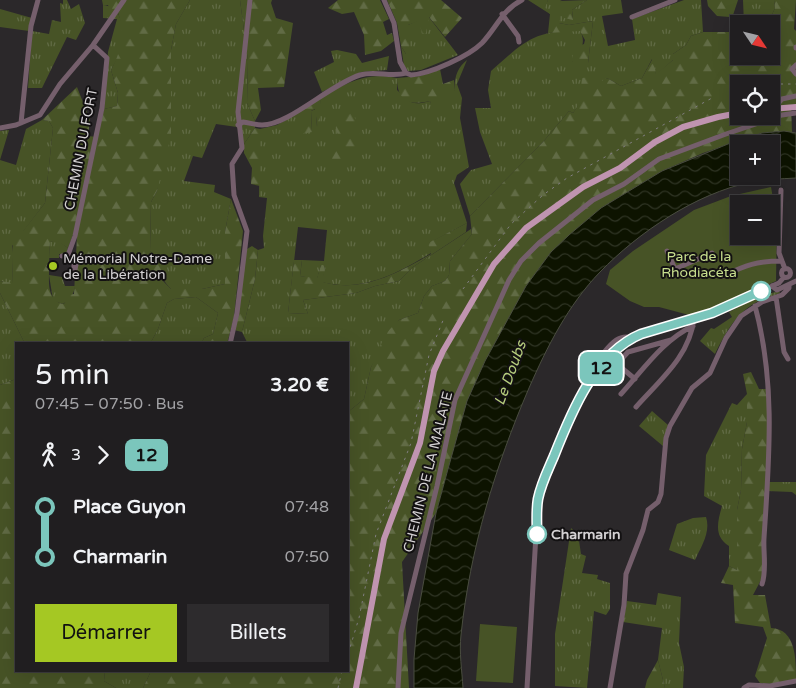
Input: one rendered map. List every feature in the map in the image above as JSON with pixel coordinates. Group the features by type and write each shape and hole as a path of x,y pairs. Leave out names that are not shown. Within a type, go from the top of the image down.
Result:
{"main road":[{"path":"780,108 796,107"},
{"path":"356,688 384,539 420,443 434,370 443,351 494,264 519,234 583,187 620,168 655,142 683,127 730,115"}],"street":[{"path":"21,123 31,26 38,0"},
{"path":"0,128 21,123 40,115 60,84 93,44 124,0"},
{"path":"230,342 243,272 247,231 234,195 232,164 242,148 238,125 250,0"},
{"path":"384,0 394,23 400,62 406,73"},
{"path":"238,125 244,122 262,125 281,121 333,88 362,75 374,72 415,75 471,53 490,34 502,14 510,6 522,0"},
{"path":"632,17 675,0"},
{"path":"502,14 518,36 519,42"},
{"name":"CHEMIN DU FORT","path":"62,256 68,255 78,224 102,108 107,58 93,44"},
{"path":"796,65 792,69 796,74"},
{"path":"780,101 796,96"},
{"name":"CHEMIN DE LA MALATE","path":"398,688 401,633 437,486 455,400 501,297 517,268 539,243 593,200 624,184 659,159 796,113"},
{"path":"781,190 779,254 785,269 782,272 784,277"},
{"path":"667,250 675,269 712,252"},
{"path":"723,276 749,263 762,260 782,261"},
{"path":"527,688 538,500 541,487 569,417 584,391 616,351 632,338 712,313 772,286 784,277 789,277 793,272 785,269"},
{"path":"772,286 776,290 796,281"},
{"path":"610,688 624,605 626,574 643,530 648,510 658,502 661,494 666,438 670,426 692,388 704,380 712,368 736,322 754,306 784,293 789,288 789,285"},
{"path":"776,297 784,352 788,359"},
{"path":"754,306 765,352 769,386 768,486 762,584"},
{"path":"636,407 681,357 691,338 694,318"},
{"path":"621,394 671,340 693,326"},
{"path":"600,357 622,336 632,338"},
{"path":"607,376 628,352 671,340"},
{"path":"617,364 634,379"},
{"path":"747,686 770,686 796,681"}],"green space":[{"path":"63,0 67,0 71,9 79,4 85,23 76,40 67,37 42,88 28,88 32,31 49,34 52,20 61,22 60,3 63,4"},
{"path":"102,0 190,0 176,24 171,50 171,136 157,191 151,202 150,251 155,257 165,258 161,279 171,289 202,289 225,284 225,232 231,199 243,231 234,317 228,342 202,342 204,338 213,334 218,313 196,297 174,299 167,303 158,329 151,342 24,342 0,293 0,281 13,283 12,250 17,231 23,231 45,203 53,128 49,121 42,120 77,87 90,120 88,136 97,137 104,109 117,106 118,93 111,70 120,49 122,28 118,13 110,11 108,5 103,5","holes":["73,235 77,236 74,294 66,295 65,303 62,304 57,301 51,294 49,269 46,267 49,264 50,242 57,241 68,248"]},
{"path":"190,0 240,0 248,61 247,103 255,121 255,128 244,144 237,127 216,124 202,158 193,156 184,181 215,185 214,192 231,199 225,232 225,284 202,289 171,289 163,279 150,251 151,202 157,191 171,50 176,24"},
{"path":"240,0 272,0 271,3 276,18 293,23 284,87 258,88 261,110 255,121 247,103 248,61"},
{"path":"338,0 380,0 389,19 383,22 387,35 392,33 394,41 381,51 365,55 364,35 354,12 342,14 328,8"},
{"path":"387,0 441,0 462,18 445,37 429,17 426,33 422,34 419,21 408,25 409,54 406,54 401,46 397,23"},
{"path":"528,0 548,0 545,8 560,15 559,23 569,25 593,21 588,63 572,63 573,48 584,44 585,40 580,31 548,33 550,14"},
{"path":"548,0 562,0 560,1 573,19 572,10 587,0 621,0 623,13 602,16 608,46 635,40 632,19 684,0 701,0 703,32 691,36 686,45 673,54 673,60 656,75 652,59 642,78 621,86 607,78 584,98 573,113 569,111 543,142 470,216 460,184 471,170 492,164 480,132 475,108 491,108 488,90 491,71 522,45 531,40 564,31 580,30 583,44 572,62 588,63 593,21 569,25 559,23 544,8"},
{"path":"587,0 572,10 573,20 564,18 560,1"},
{"path":"707,0 738,0 733,15 730,15 730,17 717,16 708,6"},
{"path":"743,0 774,0 775,8 772,15 744,15"},
{"path":"774,0 796,0 794,29 796,31 796,104 791,105 792,132 730,135 730,144 703,153 662,171 601,208 448,469 436,513 402,562 409,688 143,688 151,672 349,672 349,411 364,399 371,367 386,333 399,320 418,313 424,296 432,286 445,281 449,275 450,261 472,234 470,216 543,142 569,111 573,113 583,98 580,96 582,78 596,76 596,84 607,78 621,86 642,78 653,58 656,74 673,60 673,54 686,45 691,36 703,32 730,32 730,65 780,65 780,15 772,15 775,8"},
{"path":"103,5 115,10 122,23 123,30 122,45 111,70 118,93 117,106 104,109 108,52 117,19 103,18"},
{"path":"0,9 32,18 29,31 0,27"},
{"path":"428,16 458,55 421,70 408,71 404,66 401,46 406,54 408,25"},
{"path":"337,50 356,54 362,63 389,56 387,70 361,72 322,92 314,72 334,62 331,51"},
{"path":"467,60 457,84 462,98 460,118 469,167 457,175 454,183 467,223 429,243 431,253 406,268 379,279 351,285 322,282 325,265 321,265 317,279 300,276 302,260 324,261 327,230 298,227 288,313 308,314 303,300 356,293 375,286 399,281 413,267 471,229 472,234 450,261 449,275 445,281 432,286 424,296 418,313 399,320 371,367 364,399 349,411 349,342 247,342 242,332 255,279 258,250 264,248 263,236 267,198 259,197 260,129 277,125 299,112 312,132 311,111 316,109 317,127 321,97 349,83 367,77 386,76 397,78 397,90 409,101 419,103 430,101 431,104 455,90 455,81 461,66"},
{"path":"440,69 443,84 454,80 455,90 450,100 431,105 430,101 416,103 402,97 399,92 397,78 420,76"},
{"path":"321,97 319,137 315,109 311,111 312,132 302,134 299,112"},
{"path":"331,111 353,111 362,144 336,162 328,155 339,139"},
{"path":"42,120 49,121 53,128 45,203 12,246 13,284 0,281 0,160 16,165 26,129"},
{"path":"255,128 260,129 260,186 251,184 252,168 244,153 244,144"},
{"path":"9,130 0,160 0,131"},
{"name":"Parc de la Rhodiacéta","path":"771,187 772,195 735,195"},
{"name":"Parc de la Rhodiacéta","path":"730,196 730,245 777,245 776,281 713,309 689,315 659,307 644,307 630,301 606,284 610,270 633,251 694,210"},
{"path":"467,223 466,232 413,267 399,281 375,286 356,293 303,300 308,314 288,313 294,260 302,260 300,276 317,278 321,265 325,265 323,282 337,285 366,283 393,274 431,254 428,243"},
{"path":"57,240 68,248 66,254 59,254 59,258 49,258 50,242"},
{"path":"252,246 258,250 255,279 242,332 234,330 247,249"},
{"path":"49,275 62,277 65,286 75,286 74,292 65,303 62,304 53,300"},
{"path":"779,291 780,293 776,295 756,302 741,314 734,321 715,354 700,341 711,328 714,329 732,317 729,312 760,296"},
{"path":"0,293 24,342 15,342 15,379 0,385"},
{"path":"196,297 218,313 213,334 204,338 202,342 151,342 158,329 167,303 174,299"},
{"path":"751,372 759,389 767,389 768,482 762,578 753,595 765,595 771,628 779,630 790,639 796,663 796,679 774,684 760,683 755,676 767,638 763,627 735,623 733,585 721,583 729,566 737,570 737,510 741,490 742,449 747,422 747,394 743,374"},
{"path":"15,379 15,672 105,672 104,681 116,688 0,688 0,385"},
{"path":"747,394 747,422 742,449 741,490 737,510 737,570 729,566 729,546 724,542 719,533 718,523 722,506 704,496 706,455 732,403 737,405"},
{"path":"652,411 668,425 663,446 639,426"},
{"path":"768,482 796,482 796,495 792,492 767,491"},
{"path":"706,517 706,534 695,560 669,550 677,524 693,518"},
{"path":"571,528 578,534 581,554 586,556 582,573 598,575 597,579 610,583 610,609 606,615 594,611 587,688 555,686 555,634"},
{"path":"658,593 681,597 679,643 684,667 683,688 665,688 658,660 662,628 623,622 627,601 656,605"},
{"path":"480,624 517,627 513,683 476,681"},
{"path":"658,660 665,688 645,688 647,680"},
{"path":"105,672 151,672 143,688 116,688 104,681"}],"water":[{"path":"784,131 796,133 796,178 780,179 780,135 756,135"},
{"name":"Le Doubs","path":"730,143 730,185 741,185 689,205 669,216 632,243 615,257 588,285 559,327 529,388 505,448 486,509 465,603 460,655 463,688 414,688 414,659 418,613 436,513 448,469 467,401 485,361 526,286 551,252 601,208 662,171"}],"railway":[{"path":"780,84 796,84"},
{"path":"463,289 511,224 543,195 567,178 712,98"},
{"path":"349,651 359,618 376,534 411,443 429,355 444,318"},
{"path":"338,688 342,672"}],"bus line":[{"name":"12","path":"537,534 538,500 541,487 569,417 584,391 616,351 632,338 641,334 712,313 761,291"}],"place":[{"name":"Mémorial Notre-Dame de la Libération","path":"53,266"},
{"name":"Charmarin","path":"537,534"}]}
